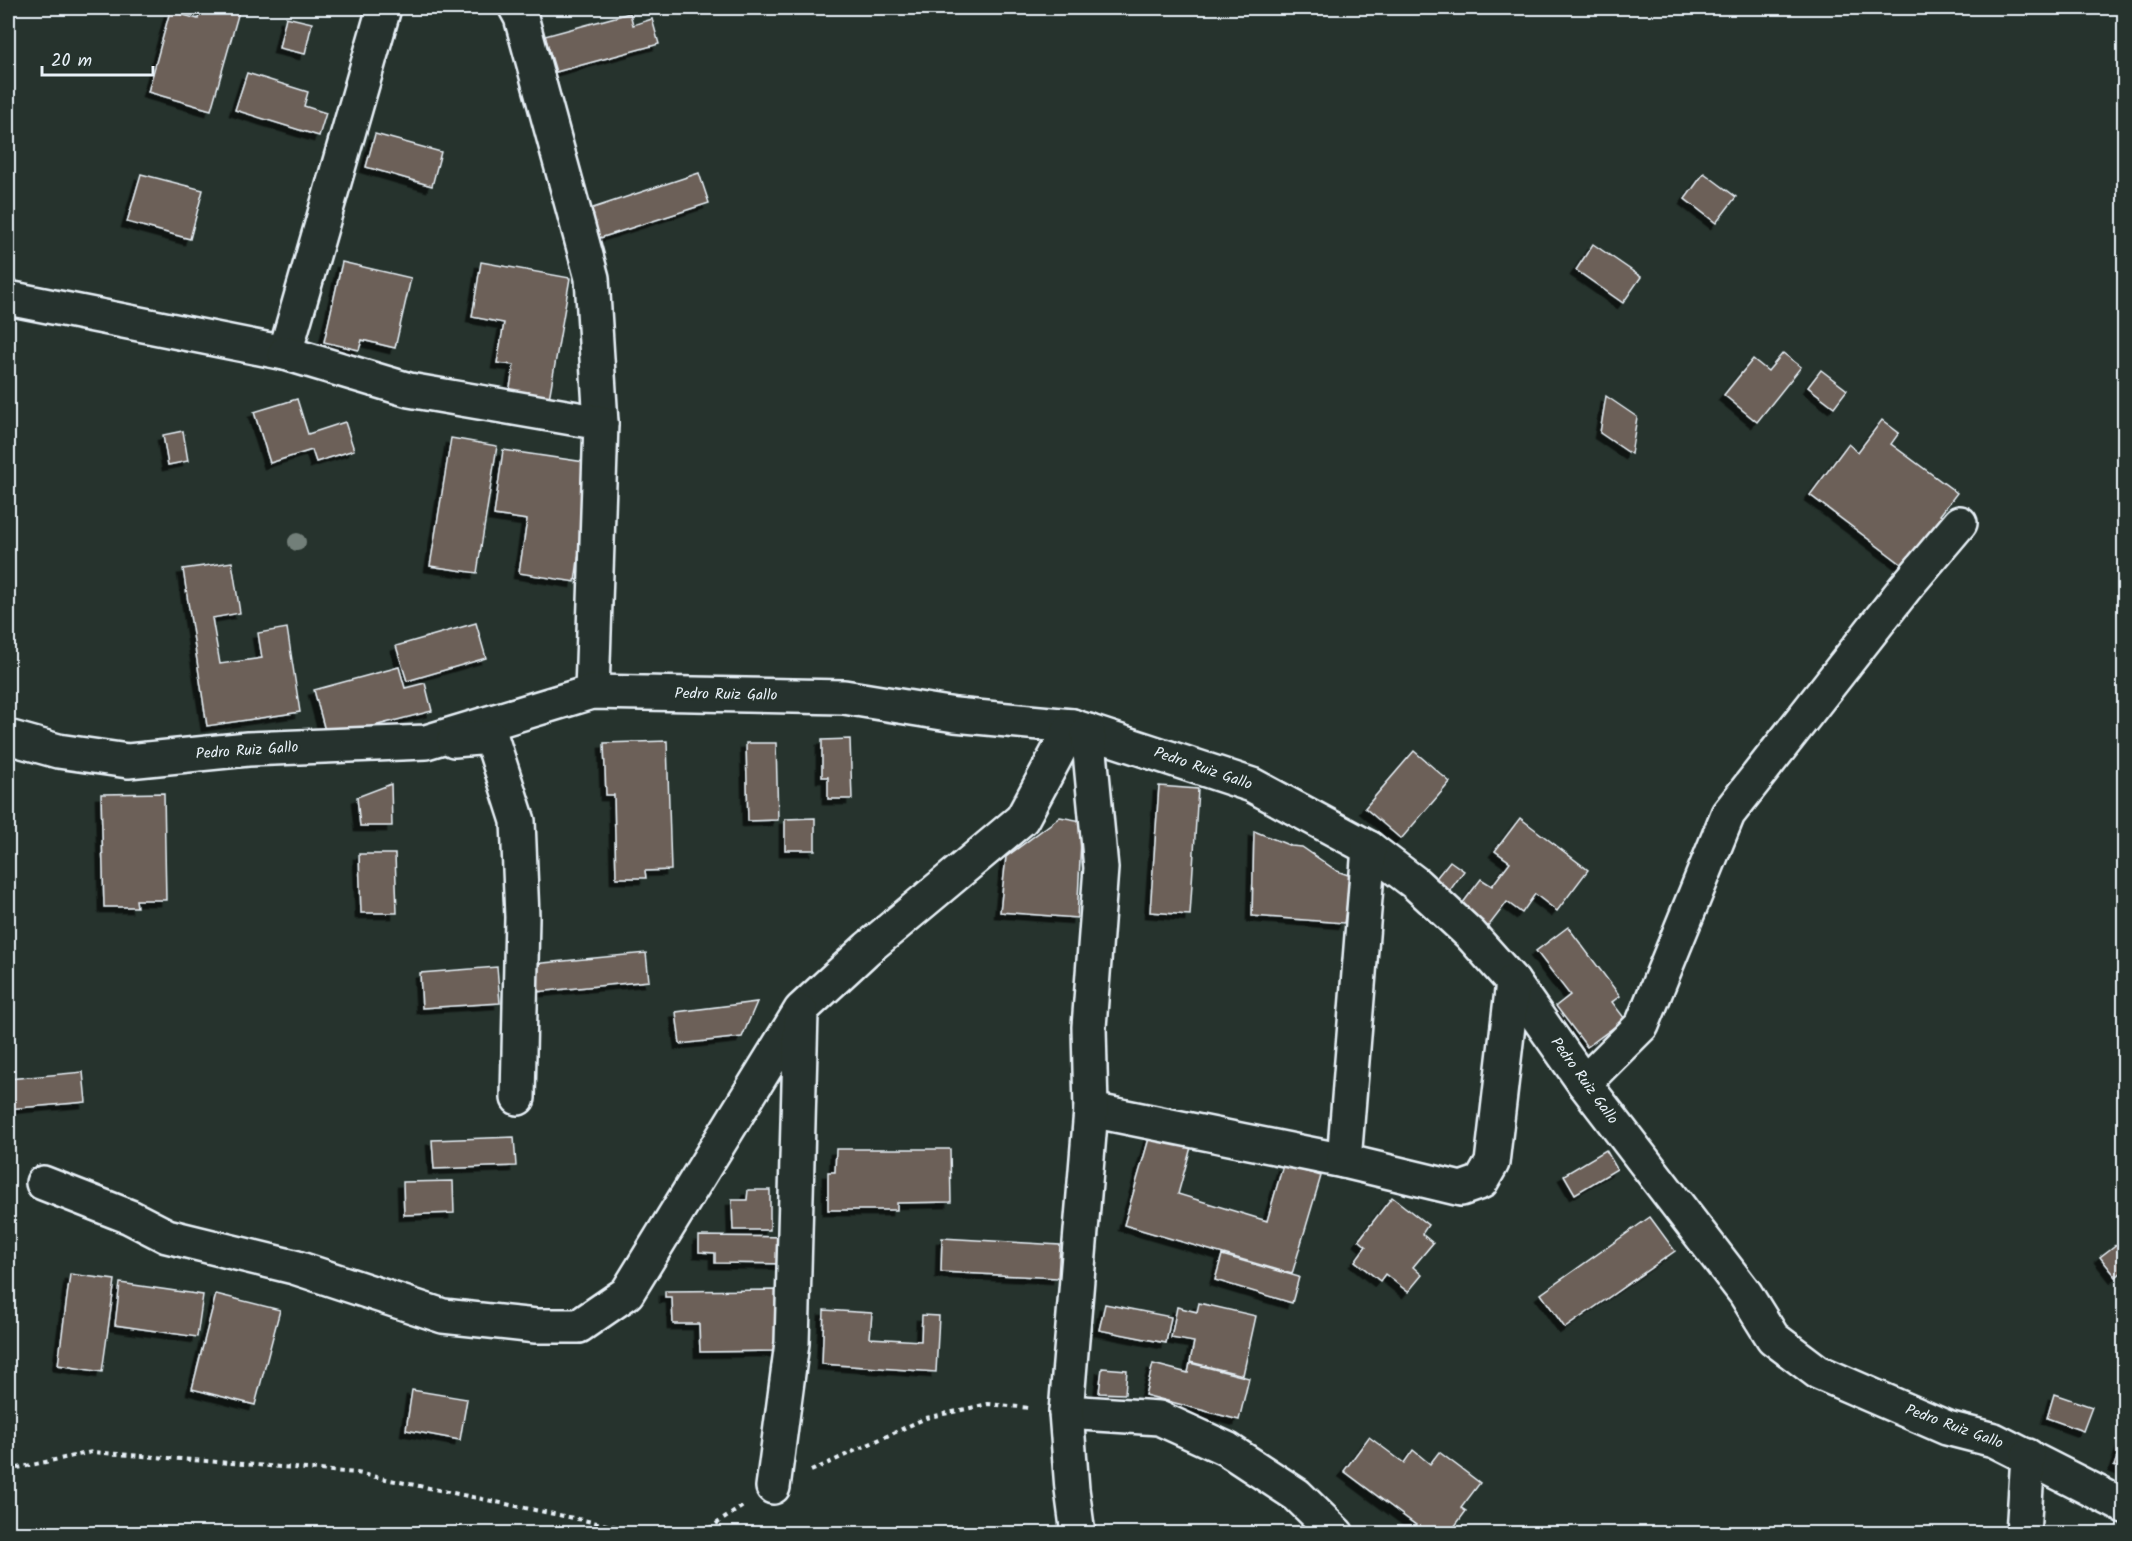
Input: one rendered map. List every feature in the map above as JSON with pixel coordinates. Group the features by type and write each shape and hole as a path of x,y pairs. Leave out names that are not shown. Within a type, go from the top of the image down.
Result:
{"street":[{"path":"285,353 384,8"},
{"path":"516,8 521,17 592,278 601,423 592,692"},
{"path":"8,298 285,353 409,390 601,423"},
{"path":"1584,1083 1642,1025 1728,814 1905,588 1960,523"},
{"name":"Pedro Ruiz Gallo","path":"8,737 58,751 128,761 248,749 426,742 592,692 844,698 955,715 1080,729 1252,785 1369,848 1415,883 1470,934 1513,982 1584,1083 1738,1284 1773,1338 1818,1372 1947,1428 1994,1440 2124,1506"},
{"path":"43,1183 129,1217 167,1236 294,1267 443,1316 536,1326 579,1326 627,1293 801,1010 868,948 1022,819 1080,729"},
{"path":"1078,1533 1066,1412 1091,1110 1089,1027 1101,868 1080,729"},
{"path":"426,742 491,738 518,821 522,917 518,1098"},
{"path":"1344,1161 1369,848"},
{"path":"1091,1110 1344,1161 1461,1189 1481,1182 1492,1163 1513,982"},
{"path":"773,1487 792,1343 801,1010"},
{"path":"1066,1412 1159,1418 1168,1422 1227,1449 1267,1475 1297,1495 1337,1533"},
{"path":"2023,1533 2028,1456"}],"path":[{"path":"701,1533 773,1487 926,1418 988,1404 1066,1412"},
{"path":"8,1470 92,1452 357,1473 631,1530 681,1533"}],"building":[{"path":"201,8 240,8 211,110 148,92 170,11 198,19"},
{"path":"630,13 633,25 652,19 659,44 556,72 545,36"},
{"path":"286,17 312,23 305,54 279,48"},
{"path":"247,73 308,92 304,106 326,113 319,136 235,110"},
{"path":"375,134 441,152 432,186 366,167"},
{"path":"699,173 709,203 600,238 590,209"},
{"path":"1704,173 1736,197 1716,223 1685,199"},
{"path":"141,174 203,190 190,239 127,222"},
{"path":"1593,244 1641,277 1623,303 1576,270"},
{"path":"342,262 411,278 395,348 362,340 359,350 324,342"},
{"path":"481,262 570,278 548,405 508,398 514,365 497,363 504,323 472,317"},
{"path":"1783,353 1801,367 1757,422 1724,395 1753,359 1768,371"},
{"path":"1821,370 1847,390 1834,407 1808,387"},
{"path":"1606,396 1637,417 1631,454 1600,433"},
{"path":"297,399 308,434 345,422 354,450 316,462 312,450 270,463 254,412"},
{"path":"1882,420 1899,433 1891,444 1957,493 1940,515 1946,519 1908,569 1810,495 1848,444 1858,452"},
{"path":"183,431 188,461 168,465 163,435"},
{"path":"451,438 497,446 477,573 430,566"},
{"path":"503,450 591,463 575,582 519,573 527,520 494,515"},
{"path":"232,562 240,613 212,618 220,664 262,658 258,633 287,628 300,712 207,726 183,569"},
{"path":"476,623 486,658 407,681 396,646"},
{"path":"399,667 405,688 425,683 432,711 327,738 314,690"},
{"path":"850,739 852,799 828,799 828,777 822,777 822,740"},
{"path":"667,741 671,870 645,871 646,878 616,878 614,795 606,795 604,743"},
{"path":"746,743 776,743 778,820 748,821"},
{"path":"1414,751 1450,782 1401,839 1365,808"},
{"path":"391,784 392,826 360,826 357,797"},
{"path":"1159,786 1198,789 1190,915 1150,912"},
{"path":"164,793 166,900 136,900 137,907 104,907 101,794"},
{"path":"1060,817 1082,821 1077,918 1000,912 1006,857"},
{"path":"815,818 815,850 785,850 785,819"},
{"path":"1520,818 1588,870 1557,911 1535,894 1522,913 1507,902 1484,932 1456,912 1481,879 1492,886 1510,862 1495,851"},
{"path":"1254,831 1291,846 1302,847 1337,871 1351,876 1344,923 1252,916"},
{"path":"359,854 395,854 397,913 361,913"},
{"path":"1450,861 1464,871 1448,893 1433,882"},
{"path":"1568,927 1620,996 1612,1002 1625,1019 1587,1047 1556,1006 1570,995 1536,951"},
{"path":"646,953 649,981 536,992 533,964"},
{"path":"497,967 500,1003 422,1008 420,973"},
{"path":"757,1002 742,1037 680,1044 676,1012"},
{"path":"83,1072 86,1102 8,1109 8,1079"},
{"path":"1152,1128 1193,1140 1178,1194 1267,1221 1283,1165 1321,1176 1292,1274 1124,1225"},
{"path":"514,1137 516,1166 434,1169 432,1140"},
{"path":"836,1149 950,1149 951,1202 897,1203 897,1210 828,1210 828,1172 835,1172"},
{"path":"1606,1150 1617,1169 1575,1194 1564,1175"},
{"path":"453,1181 454,1213 404,1215 403,1182"},
{"path":"748,1190 770,1190 770,1230 733,1230 732,1200 747,1200"},
{"path":"1392,1197 1428,1225 1422,1234 1433,1243 1413,1267 1422,1275 1408,1292 1385,1274 1380,1281 1355,1261 1366,1246 1359,1240"},
{"path":"1650,1217 1675,1251 1565,1328 1541,1294"},
{"path":"699,1236 790,1237 789,1264 715,1263 715,1253 699,1252"},
{"path":"942,1238 1060,1245 1058,1278 941,1272"},
{"path":"2122,1240 2124,1270 2116,1277 2100,1257"},
{"path":"1222,1255 1299,1277 1292,1303 1215,1280"},
{"path":"70,1274 115,1280 102,1372 58,1365"},
{"path":"120,1283 203,1295 197,1337 115,1325"},
{"path":"776,1290 777,1351 700,1352 699,1324 673,1324 672,1297 665,1297 665,1291"},
{"path":"216,1294 280,1310 255,1405 192,1389"},
{"path":"1199,1303 1256,1316 1243,1375 1190,1362 1194,1342 1171,1338 1177,1307 1197,1312"},
{"path":"1105,1304 1171,1317 1166,1343 1099,1330"},
{"path":"824,1310 872,1313 870,1338 921,1341 922,1315 939,1316 936,1372 822,1364"},
{"path":"1190,1363 1249,1378 1239,1420 1145,1395 1153,1364 1188,1373"},
{"path":"1102,1368 1127,1370 1125,1394 1099,1393"},
{"path":"412,1390 467,1399 460,1440 406,1430"},
{"path":"2054,1394 2092,1407 2083,1431 2047,1418"},
{"path":"1369,1437 1404,1463 1413,1450 1430,1464 1439,1452 1480,1483 1461,1508 1466,1511 1449,1534 1428,1534 1344,1471"},
{"path":"2124,1437 2124,1470 2114,1466"}]}
